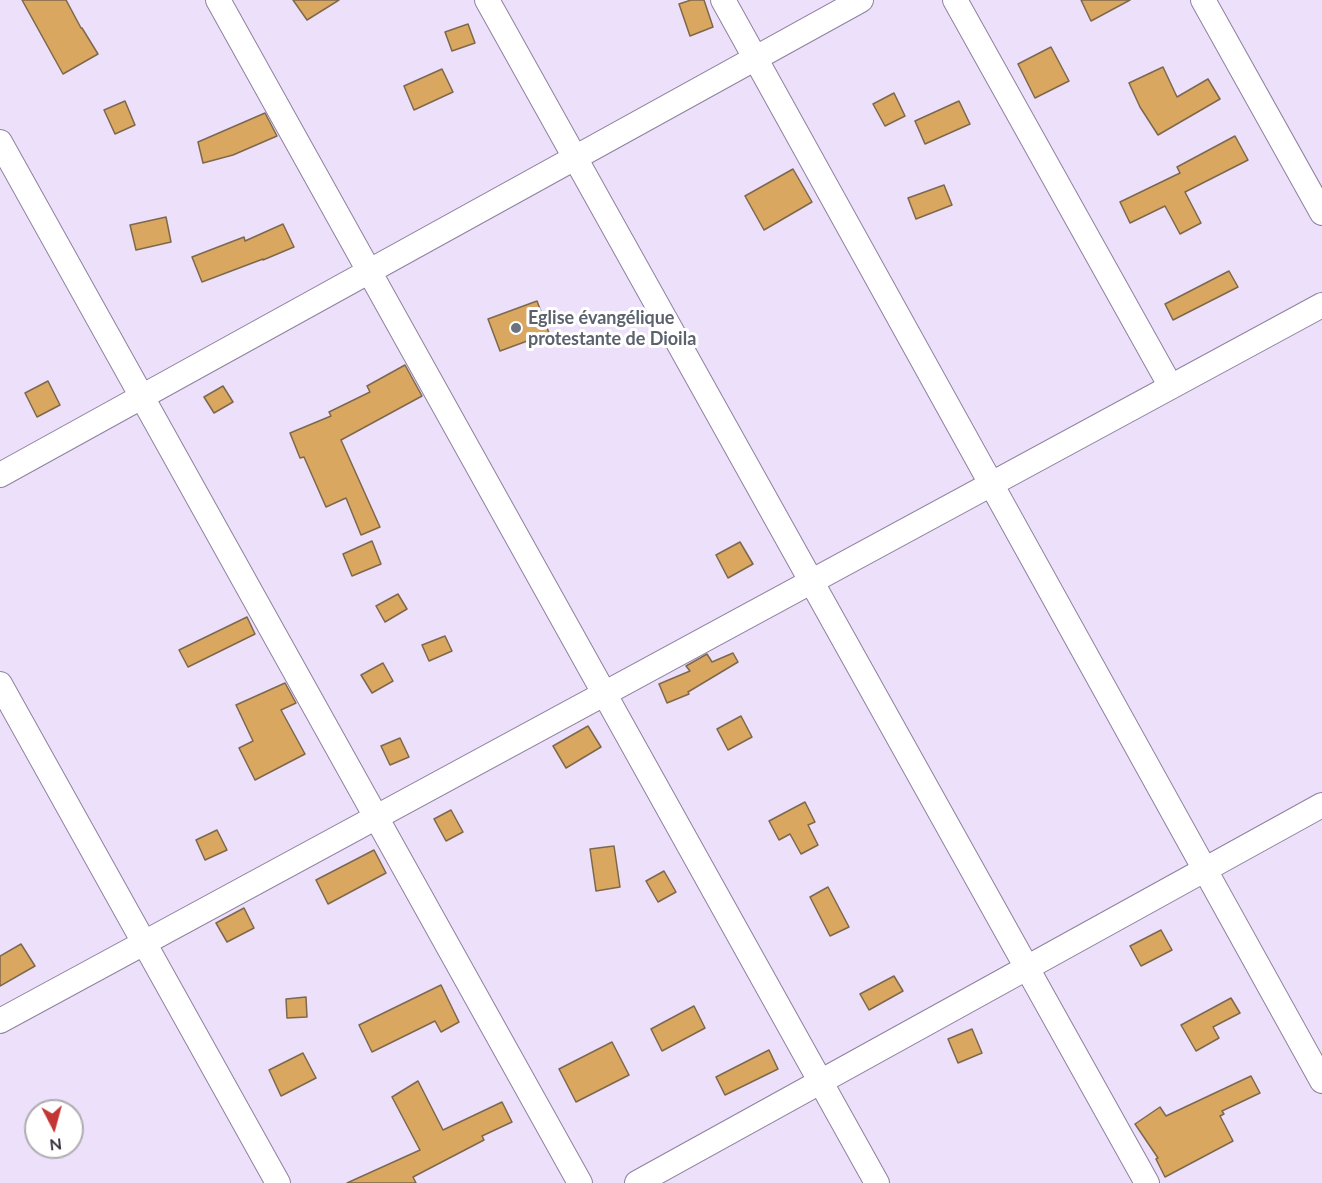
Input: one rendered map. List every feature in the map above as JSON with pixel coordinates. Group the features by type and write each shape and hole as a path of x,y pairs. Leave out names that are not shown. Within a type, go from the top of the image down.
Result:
{"street":[{"path":"218,0 877,1183"},
{"path":"487,0 1147,1183"},
{"path":"723,0 1322,1081"},
{"path":"0,474 861,0"},
{"path":"955,0 1171,387"},
{"path":"1203,0 1322,213"},
{"path":"0,142 580,1183"},
{"path":"0,1021 1322,305"},
{"path":"0,684 278,1183"},
{"path":"637,1183 1322,805"}],"building":[{"path":"22,0 66,0 98,54 63,74"},
{"path":"293,0 339,0 307,20"},
{"path":"691,0 704,0 713,27 690,36 679,4"},
{"path":"1081,0 1130,0 1091,21"},
{"path":"468,24 475,43 452,51 445,32"},
{"path":"1051,47 1069,81 1035,98 1018,64"},
{"path":"1163,67 1177,97 1208,79 1220,99 1158,135 1140,107 1129,83"},
{"path":"442,69 453,92 414,110 404,86"},
{"path":"894,93 905,116 885,126 873,104"},
{"path":"125,101 135,125 115,134 104,110"},
{"path":"959,101 970,124 925,144 915,121"},
{"path":"265,113 277,136 233,155 203,163 198,142"},
{"path":"1235,136 1248,160 1185,192 1201,223 1180,234 1165,206 1130,223 1120,202 1180,173 1177,167"},
{"path":"793,169 812,202 764,230 745,196"},
{"path":"944,185 952,205 916,219 908,198"},
{"path":"166,217 171,242 136,250 130,225"},
{"path":"283,224 294,247 202,282 192,257 244,237 245,241"},
{"path":"1229,271 1238,287 1173,320 1165,304"},
{"path":"537,301 549,333 500,351 488,319"},
{"path":"405,365 422,396 341,440 380,527 361,535 346,498 326,507 304,457 300,458 290,433 331,416 329,412 370,392 367,386"},
{"path":"48,381 60,405 37,417 25,393"},
{"path":"223,386 233,402 214,413 204,397"},
{"path":"372,541 381,564 352,576 343,554"},
{"path":"740,542 753,564 728,578 716,555"},
{"path":"398,594 407,609 385,622 376,606"},
{"path":"247,617 255,634 188,667 179,650"},
{"path":"445,636 452,651 429,661 422,645"},
{"path":"733,653 738,662 688,692 689,694 667,703 659,684 690,671 686,666 707,654 712,662"},
{"path":"383,663 393,681 372,693 361,675"},
{"path":"285,683 296,703 281,710 305,754 255,780 239,748 253,741 236,705"},
{"path":"741,716 752,737 728,750 717,729"},
{"path":"588,726 601,747 566,768 553,746"},
{"path":"400,738 409,757 390,765 381,746"},
{"path":"805,802 815,822 808,825 818,845 801,854 790,834 779,840 769,821"},
{"path":"451,810 463,832 446,841 434,819"},
{"path":"217,830 227,850 205,860 196,840"},
{"path":"614,846 620,887 596,891 590,849"},
{"path":"374,850 386,873 328,904 316,880"},
{"path":"664,871 676,892 658,902 646,881"},
{"path":"828,887 849,927 830,936 810,897"},
{"path":"244,908 254,928 227,942 216,923"},
{"path":"1161,930 1172,950 1141,966 1130,946"},
{"path":"21,944 35,966 0,986 0,956"},
{"path":"894,976 903,991 869,1010 860,994"},
{"path":"441,985 459,1022 441,1032 435,1021 372,1052 359,1025"},
{"path":"306,997 307,1017 287,1018 286,999"},
{"path":"1231,998 1240,1013 1213,1027 1219,1038 1196,1051 1181,1025"},
{"path":"694,1006 705,1028 662,1051 651,1029"},
{"path":"972,1029 982,1053 958,1063 948,1039"},
{"path":"612,1042 629,1075 576,1102 559,1069"},
{"path":"769,1050 778,1069 725,1095 716,1077"},
{"path":"303,1053 316,1078 281,1096 269,1070"},
{"path":"1251,1076 1260,1093 1222,1111 1224,1114 1220,1116 1233,1141 1165,1177 1156,1159 1158,1158 1135,1124 1160,1107 1166,1116"},
{"path":"418,1081 443,1130 502,1102 512,1122 482,1136 484,1140 413,1177 416,1183 347,1183 420,1150 392,1097"}],"place":[{"name":"Eglise évangélique protestante de Dioila","path":"516,328"}]}
